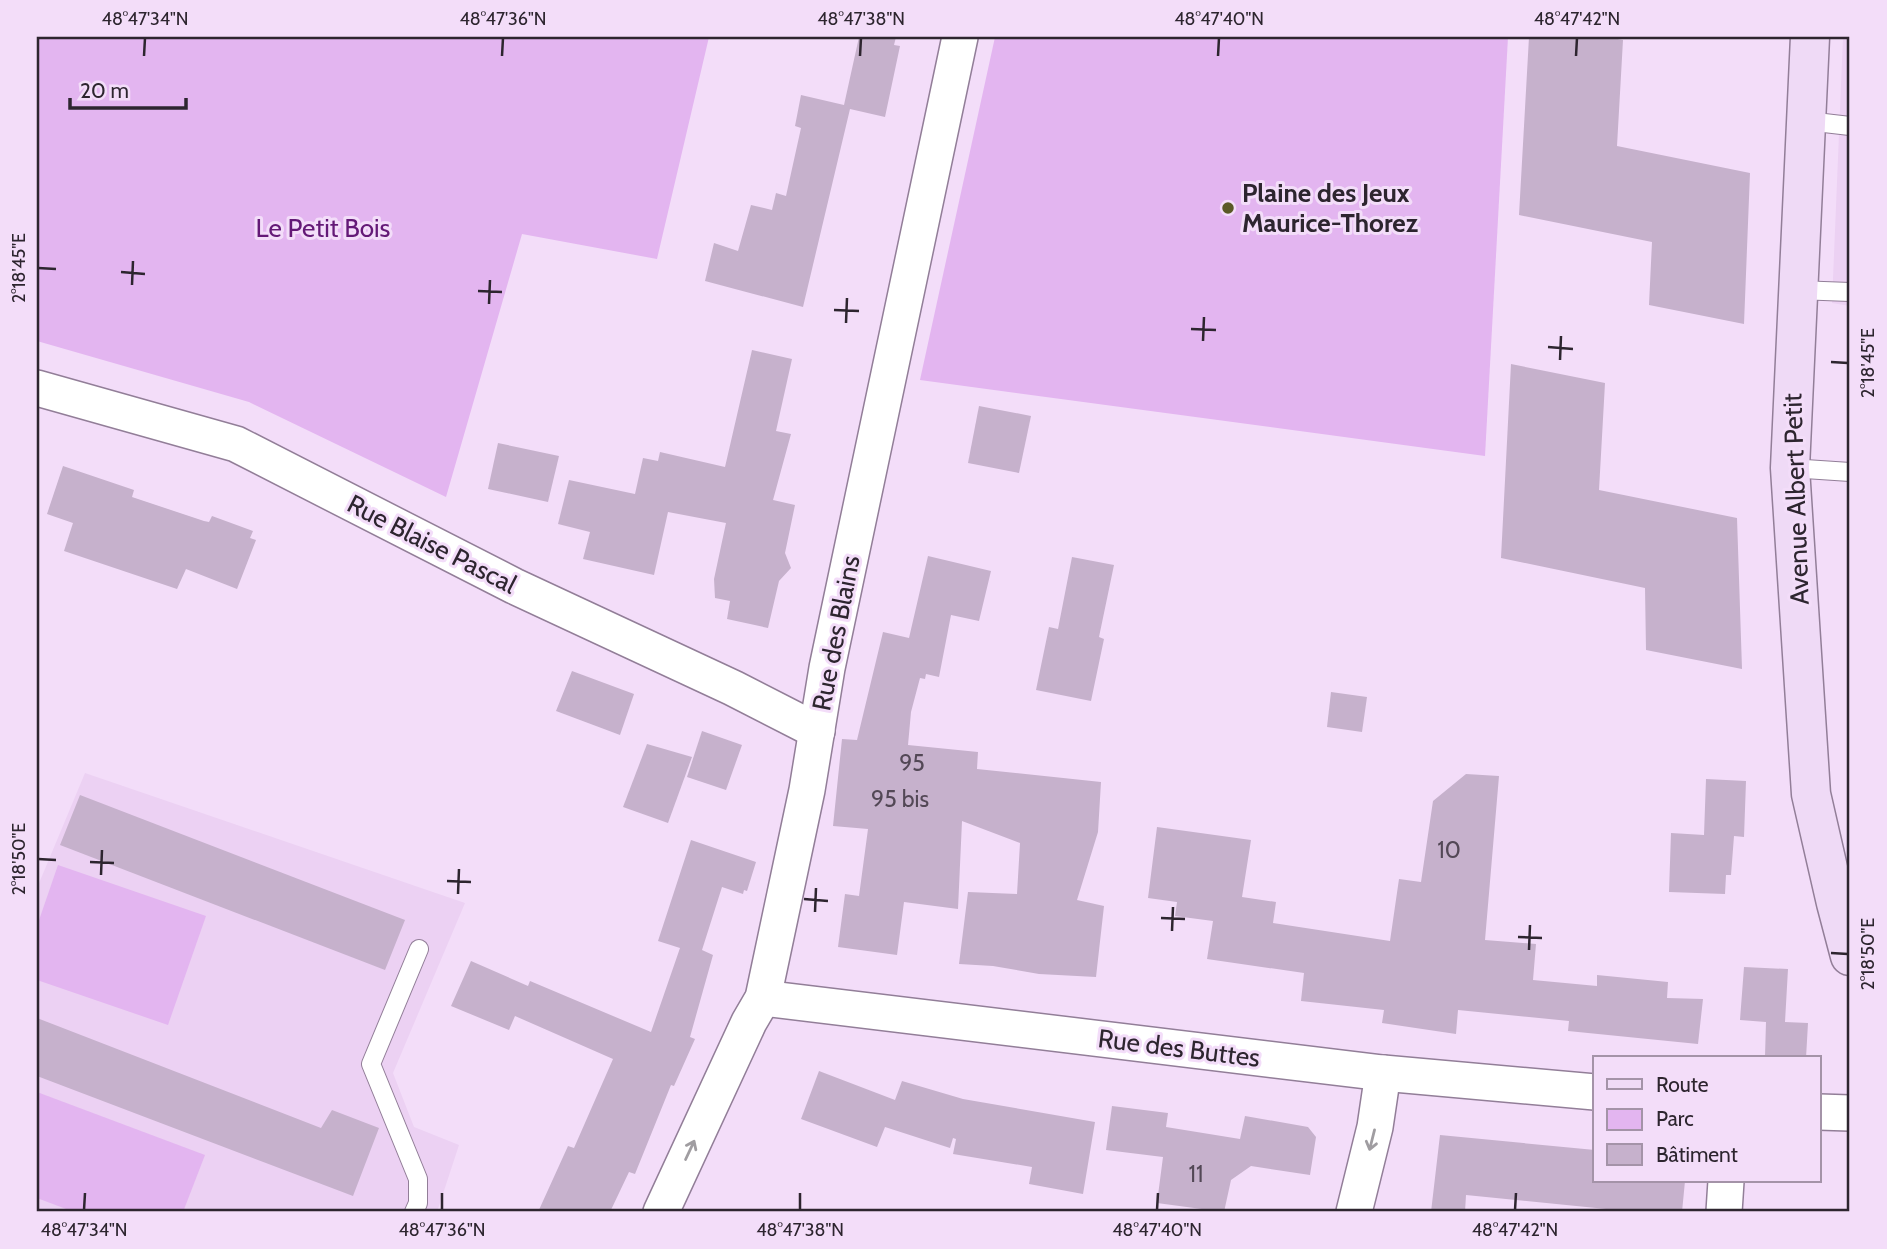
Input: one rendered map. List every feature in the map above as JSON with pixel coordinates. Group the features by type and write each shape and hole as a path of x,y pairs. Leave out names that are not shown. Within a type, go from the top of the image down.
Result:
{"main road":[{"name":"Avenue Albert Petit","path":"1810,37 1790,468 1811,793 1836,903 1849,942"}],"street":[{"name":"Rue des Blains","path":"661,1212 749,1022 763,998 807,790 827,668 960,37"},
{"name":"Rue Blaise Pascal","path":"37,388 236,444 514,586 733,688 817,731"},
{"name":"Rue des Buttes","path":"763,998 1384,1073 1593,1092"},
{"path":"1354,1212 1375,1127 1384,1073"},
{"path":"1820,1112 1850,1113"},
{"path":"1724,1212 1726,1182"}],"lane":[{"path":"1807,121 1850,125"},
{"path":"1797,290 1850,292"},
{"path":"1790,468 1850,472"},
{"path":"414,1212 418,1203 418,1179 371,1064 419,949"}],"shaded area":[{"path":"1843,37 1850,37 1850,306 1832,303"},
{"path":"85,773 465,903 393,1073 414,1127 459,1145 437,1212 37,1212 37,888"}],"green space":[{"name":"Le Petit Bois","path":"37,37 709,37 657,259 522,234 446,497 249,402 37,341"},
{"name":"Plaine des Jeux Maurice-Thorez","path":"995,37 1508,37 1485,456 920,380"},
{"path":"58,865 206,916 168,1025 37,980 37,926"},
{"path":"37,1092 205,1155 183,1212 74,1212 37,1198"}],"building":[{"path":"859,37 896,37 894,45 900,46 885,117 850,109 803,307 705,281 714,243 738,251 751,205 772,210 776,193 786,196 801,128 795,126 801,95 844,105"},
{"path":"1529,37 1607,37 1623,40 1617,146 1750,173 1744,324 1649,305 1652,242 1519,215"},
{"path":"752,350 792,359 776,431 791,434 773,500 795,505 785,553 791,568 779,581 768,628 727,619 730,601 715,598 714,579 726,523 668,512 654,575 583,559 590,532 558,524 569,480 635,494 643,458 658,461 660,452 725,467"},
{"path":"1511,364 1605,383 1599,490 1737,518 1742,669 1646,650 1645,588 1501,558"},
{"path":"979,406 1031,416 1019,473 968,463"},
{"path":"498,443 559,456 548,502 488,489"},
{"path":"63,466 134,490 132,497 204,521 209,522 212,516 253,531 250,538 256,540 237,589 186,569 177,589 64,551 73,523 47,514"},
{"path":"928,556 991,571 979,621 951,615 939,677 926,674 925,679 920,678 911,712 908,745 978,752 977,769 1101,782 1098,832 1077,900 1104,906 1096,977 1039,974 993,966 959,964 968,892 1017,894 1020,843 962,821 958,909 904,902 897,955 838,947 845,894 859,896 868,829 833,826 842,739 857,740 883,632 909,638"},
{"path":"1072,557 1114,565 1099,637 1104,639 1091,701 1036,690 1049,627 1058,629"},
{"path":"572,671 634,694 620,735 556,711"},
{"path":"1331,692 1367,697 1362,732 1327,727"},
{"path":"702,731 742,745 726,790 687,777"},
{"path":"647,744 692,757 668,823 623,807"},
{"path":"1466,774 1499,776 1485,940 1536,944 1533,980 1597,986 1597,975 1668,982 1667,998 1703,999 1698,1044 1568,1031 1569,1021 1458,1010 1456,1034 1382,1023 1384,1010 1301,1001 1304,973 1207,959 1213,921 1175,916 1177,902 1148,898 1157,827 1251,840 1242,897 1276,902 1273,923 1390,941 1399,879 1421,882 1433,801"},
{"path":"1706,779 1746,781 1744,837 1734,836 1731,875 1726,875 1725,894 1669,892 1671,833 1704,835"},
{"path":"80,795 405,920 385,970 60,845"},
{"path":"691,840 756,862 747,891 744,890 743,894 722,887 702,950 713,955 690,1037 695,1039 674,1086 671,1085 635,1174 629,1172 610,1212 538,1212 568,1146 574,1148 613,1059 515,1016 509,1030 451,1006 471,961 528,986 530,981 651,1032 680,948 658,941"},
{"path":"1744,967 1788,969 1785,1022 1808,1023 1806,1056 1765,1056 1766,1022 1740,1020"},
{"path":"37,1018 321,1128 332,1110 379,1128 353,1196 37,1076"},
{"path":"819,1071 895,1100 902,1081 963,1099 1095,1122 1083,1194 1029,1184 1032,1167 953,1154 956,1139 953,1138 950,1148 885,1127 877,1147 801,1119"},
{"path":"1112,1106 1168,1113 1166,1127 1240,1139 1245,1116 1308,1127 1316,1137 1310,1175 1251,1166 1231,1180 1224,1212 1157,1203 1163,1157 1106,1150"},
{"path":"1440,1135 1593,1150 1593,1182 1685,1182 1682,1212 1636,1212 1466,1195 1465,1212 1431,1212"}],"place":[{"name":"Plaine des Jeux Maurice-Thorez","path":"1228,208"}]}
